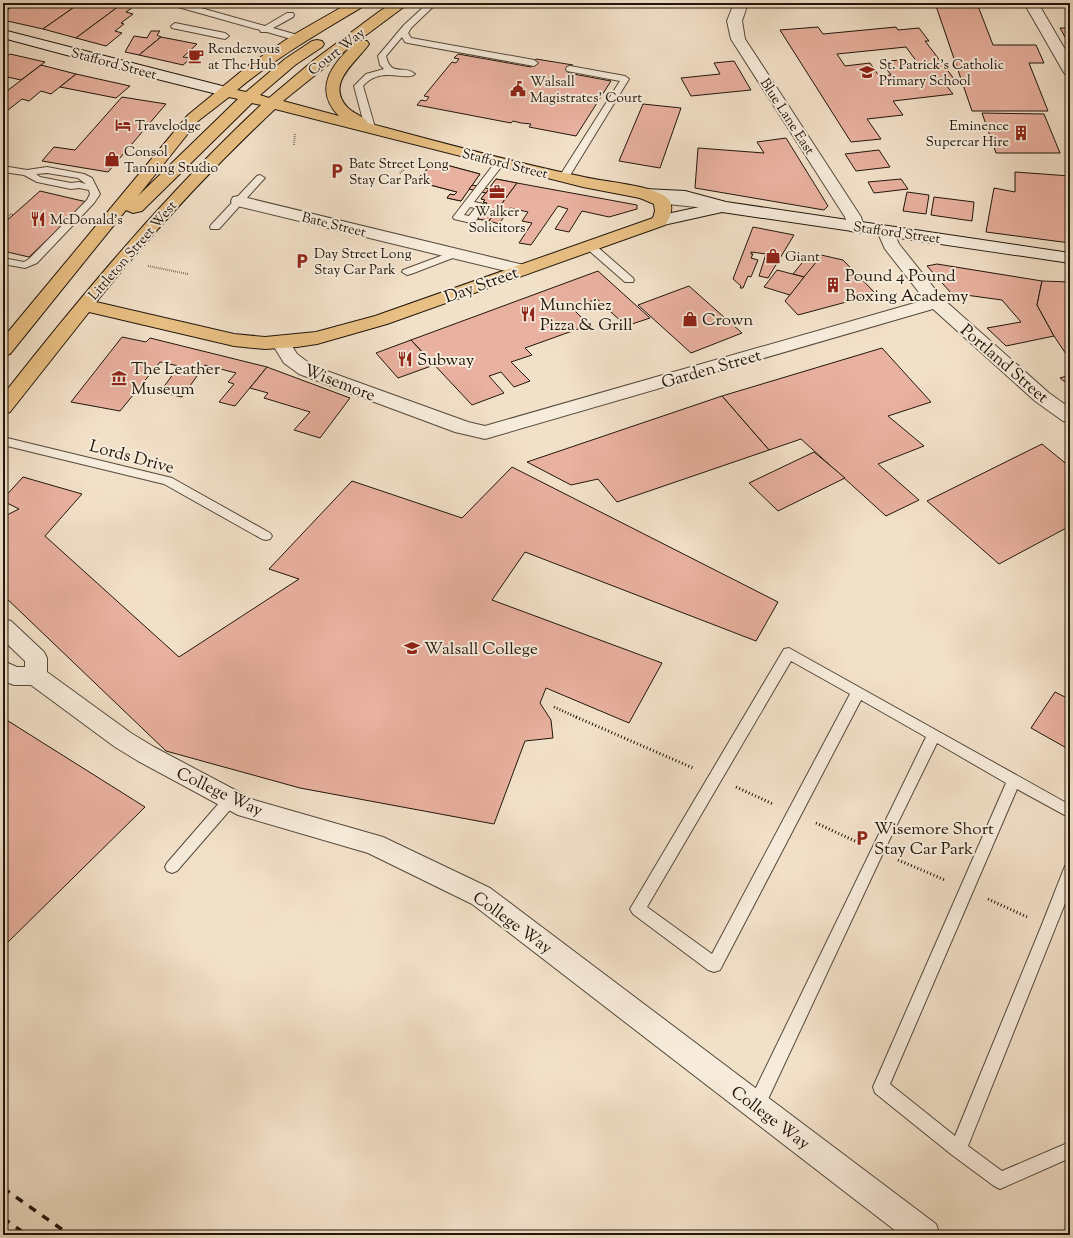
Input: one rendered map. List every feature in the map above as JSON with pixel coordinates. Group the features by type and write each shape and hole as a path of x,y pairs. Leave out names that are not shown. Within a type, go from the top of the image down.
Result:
{"highway":[{"name":"Court Way","path":"225,91 254,68 298,38 359,3"},
{"name":"Court Way","path":"273,102 392,5"},
{"path":"113,215 136,206 250,96 290,62 308,49 392,5"},
{"path":"369,129 340,109 335,101 333,92 334,79 338,70 345,62 386,22 392,5"},
{"name":"Stafford Street","path":"225,91 250,96 369,129 500,162 645,194 661,201"},
{"name":"Littleton Street West","path":"3,408 76,287 113,215 186,126 225,91"},
{"name":"Littleton Street West","path":"3,350 176,198 273,102"},
{"path":"659,221 664,212 664,207 661,201"},
{"name":"Day Street","path":"280,342 317,338 358,327 659,221"},
{"path":"76,287 234,340 265,343 280,342"}],"street":[{"name":"Blue Lane East","path":"741,3 735,15 734,26 738,39 853,217 856,226"},
{"path":"1031,3 1070,72"},
{"name":"Stafford Street","path":"3,34 150,73 225,91"},
{"name":"Stafford Street","path":"645,194 673,194 697,198 723,207 1070,258"},
{"name":"Bate Street","path":"239,201 522,270"},
{"name":"Stafford Street","path":"659,221 723,207"},
{"name":"Portland Street","path":"885,231 891,245 936,302 1042,396 1070,417"},
{"name":"Garden Street","path":"485,434 936,302"},
{"name":"Wisemore","path":"280,342 290,359 296,365 306,370 485,434"},
{"path":"3,627 36,658 36,676 14,676 3,670"},
{"name":"College Way","path":"36,676 123,740 146,754 247,808 374,844 481,896 925,1235"}],"lane":[{"path":"174,3 264,30 298,38"},
{"path":"391,71 384,65 382,56 407,27 433,3"},
{"path":"264,30 290,15"},
{"path":"214,34 234,21"},
{"path":"175,26 225,36"},
{"path":"407,27 404,33 408,40 414,42 534,63"},
{"path":"564,177 625,79 570,69"},
{"path":"369,129 366,112 358,86 365,79 371,76 391,71 411,74"},
{"path":"468,204 500,162"},
{"path":"3,169 27,173 37,179 71,186 79,185 93,188 95,194 91,201 33,261 25,265 3,261"},
{"path":"215,227 260,178"},
{"path":"661,201 723,207"},
{"path":"590,246 629,280"},
{"path":"407,272 454,254"},
{"name":"Lords Drive","path":"3,441 168,481 266,536"},
{"path":"858,692 714,965 638,909 789,653 858,692 934,735 1014,781 1070,812"},
{"path":"756,1106 876,851 934,735"},
{"path":"1014,781 881,1087 958,1149 1000,1180 1070,1150"},
{"path":"172,867 231,799"},
{"path":"958,1149 1049,927 1070,871"}],"path":[{"path":"3,222 11,214 14,214"},
{"path":"144,266 188,274"}],"building":[{"path":"4,3 17,3 3,13"},
{"path":"25,3 80,3 43,29 3,20 3,13 16,4 22,5"},
{"path":"80,3 123,3 76,38 43,29"},
{"path":"123,3 139,3 126,12 133,14 121,23 124,24 115,31 122,33 106,46 76,38"},
{"path":"936,6 978,6 993,45 1036,45 1044,63 1029,63 1048,111 972,111"},
{"path":"818,27 823,34 896,27 898,30 919,28 929,41 925,41 958,84 946,85 953,94 893,101 903,115 867,119 881,139 851,142 780,30","holes":["906,47 917,62 902,64 899,60 881,62 891,75 879,76 870,63 845,66 837,54"]},
{"path":"1060,28 1070,28 1070,46"},
{"path":"151,31 160,31 157,35 161,37 139,55 125,52 134,36 147,38"},
{"path":"161,37 197,44 183,57 191,58 183,65 139,55"},
{"path":"10,54 45,62 21,80 3,76 3,59"},
{"name":"Walsall Magistrates' Court","path":"458,54 531,67 536,59 573,65 568,73 611,81 576,136 529,127 531,124 513,121 511,123 417,105 421,100 426,101 429,97 424,96 452,62 456,63 459,59 454,58"},
{"path":"734,61 751,90 691,96 681,78 720,74 714,63"},
{"path":"41,65 76,74 51,94 41,91 29,101 22,99 3,114 3,94"},
{"path":"76,74 130,86 116,98 60,87"},
{"name":"Travelodge","path":"122,97 166,104 108,172 42,161 54,147 75,150"},
{"path":"643,104 681,108 660,168 619,161"},
{"name":"Eminence Supercar Hire","path":"982,113 1044,114 1060,153 996,153"},
{"path":"786,138 828,206 824,210 695,188 698,148 764,153 757,142"},
{"path":"879,150 890,167 856,171 845,154"},
{"name":"Walker Solicitors","path":"435,162 480,174 472,185 489,189 496,179 517,183 489,221 478,219 484,211 482,211 487,203 483,202 485,200 481,199 486,193 469,189 461,201 447,198 450,194 454,195 457,192 415,181"},
{"name":"Walker Solicitors","path":"435,162 480,174 461,201 447,198 450,194 454,195 457,192 415,181"},
{"path":"1015,172 1070,176 1070,243 986,232 994,188 1015,192"},
{"path":"496,179 517,183 489,221 478,219 484,211 482,211 487,203 483,202 485,200 481,199"},
{"path":"901,179 908,189 874,193 868,182"},
{"path":"517,183 637,205 637,209 609,217 582,211 569,232 555,229 568,209 558,206 531,245 519,243 532,223 522,221 528,212 510,208 499,224 489,221"},
{"path":"472,185 489,189 486,193 469,189"},
{"name":"McDonald's","path":"40,191 87,202 29,257 3,251 3,224"},
{"path":"907,192 929,195 926,214 903,211"},
{"path":"934,197 974,202 972,221 931,215"},
{"name":"Giant","path":"753,227 794,235 768,278 759,276 766,254 751,252 751,254 753,254 751,258 758,260 751,277 748,276 743,288 740,288 741,286 733,279"},
{"name":"Pound 4 Pound Boxing Academy","path":"821,255 843,260 876,294 798,315 785,301"},
{"path":"806,258 817,261 804,277 793,274"},
{"path":"937,264 1042,281 1037,305 1054,336 1006,346 987,328 1021,322 1002,300 951,293 927,266"},
{"path":"777,270 804,277 790,295 764,287"},
{"path":"598,271 650,318 626,326 597,299 572,308 589,325 525,348 532,355 511,362 530,381 514,387 501,372 489,376 504,393 472,405 411,340"},
{"path":"1042,281 1070,282 1070,360 1054,336 1037,305"},
{"name":"Crown","path":"689,286 742,333 691,353 638,305"},
{"name":"The Leather Museum","path":"122,337 146,342 150,338 267,367 235,406 219,402 234,384 228,382 236,373 205,365 182,397 160,392 179,366 160,362 120,411 71,402"},
{"name":"Subway","path":"411,340 434,365 398,378 376,353"},
{"path":"882,348 931,402 888,416 924,446 878,464 919,500 886,516 801,439 769,450 722,396"},
{"path":"267,367 350,398 320,438 294,430 310,412 264,398 268,393 250,388"},
{"path":"1070,375 1070,386 1060,378"},
{"path":"722,396 769,450 617,502 598,479 571,485 527,462"},
{"path":"1042,444 1070,467 1070,526 999,564 927,501"},
{"path":"814,452 845,478 778,511 749,483"},
{"path":"512,467 778,602 756,641 525,552 492,600 662,663 629,723 546,688 540,703 551,720 553,738 525,741 494,824 300,788 166,751 3,595 3,517 19,509 3,501 3,499 23,477 82,494 45,536 179,657 299,579 269,569 352,481 462,518"},
{"path":"1055,692 1067,698 1070,694 1070,750 1031,728"},
{"path":"5,719 145,807 3,947 3,721"}],"railway":[{"path":"3,1188 70,1235"},
{"path":"3,1218 27,1235"}],"place":[{"name":"Rendezvous at The Hub","path":"196,56"},
{"name":"St. Patrick's Catholic Primary School","path":"867,72"},
{"name":"Walsall Magistrates' Court","path":"518,89"},
{"name":"Travelodge","path":"123,125"},
{"name":"Eminence Supercar Hire","path":"1021,133"},
{"name":"Consol Tanning Studio","path":"112,159"},
{"name":"Bate Street Long Stay Car Park","path":"337,171"},
{"name":"Walker Solicitors","path":"497,192"},
{"name":"McDonald's","path":"38,219"},
{"name":"Giant","path":"773,256"},
{"name":"Day Street Long Stay Car Park","path":"302,261"},
{"name":"Pound 4 Pound Boxing Academy","path":"833,285"},
{"name":"Munchiez Pizza & Grill","path":"528,314"},
{"name":"Crown","path":"690,319"},
{"name":"Subway","path":"405,359"},
{"name":"The Leather Museum","path":"119,378"},
{"name":"Walsall College","path":"412,648"},
{"name":"Wisemore Short Stay Car Park","path":"862,838"}]}
